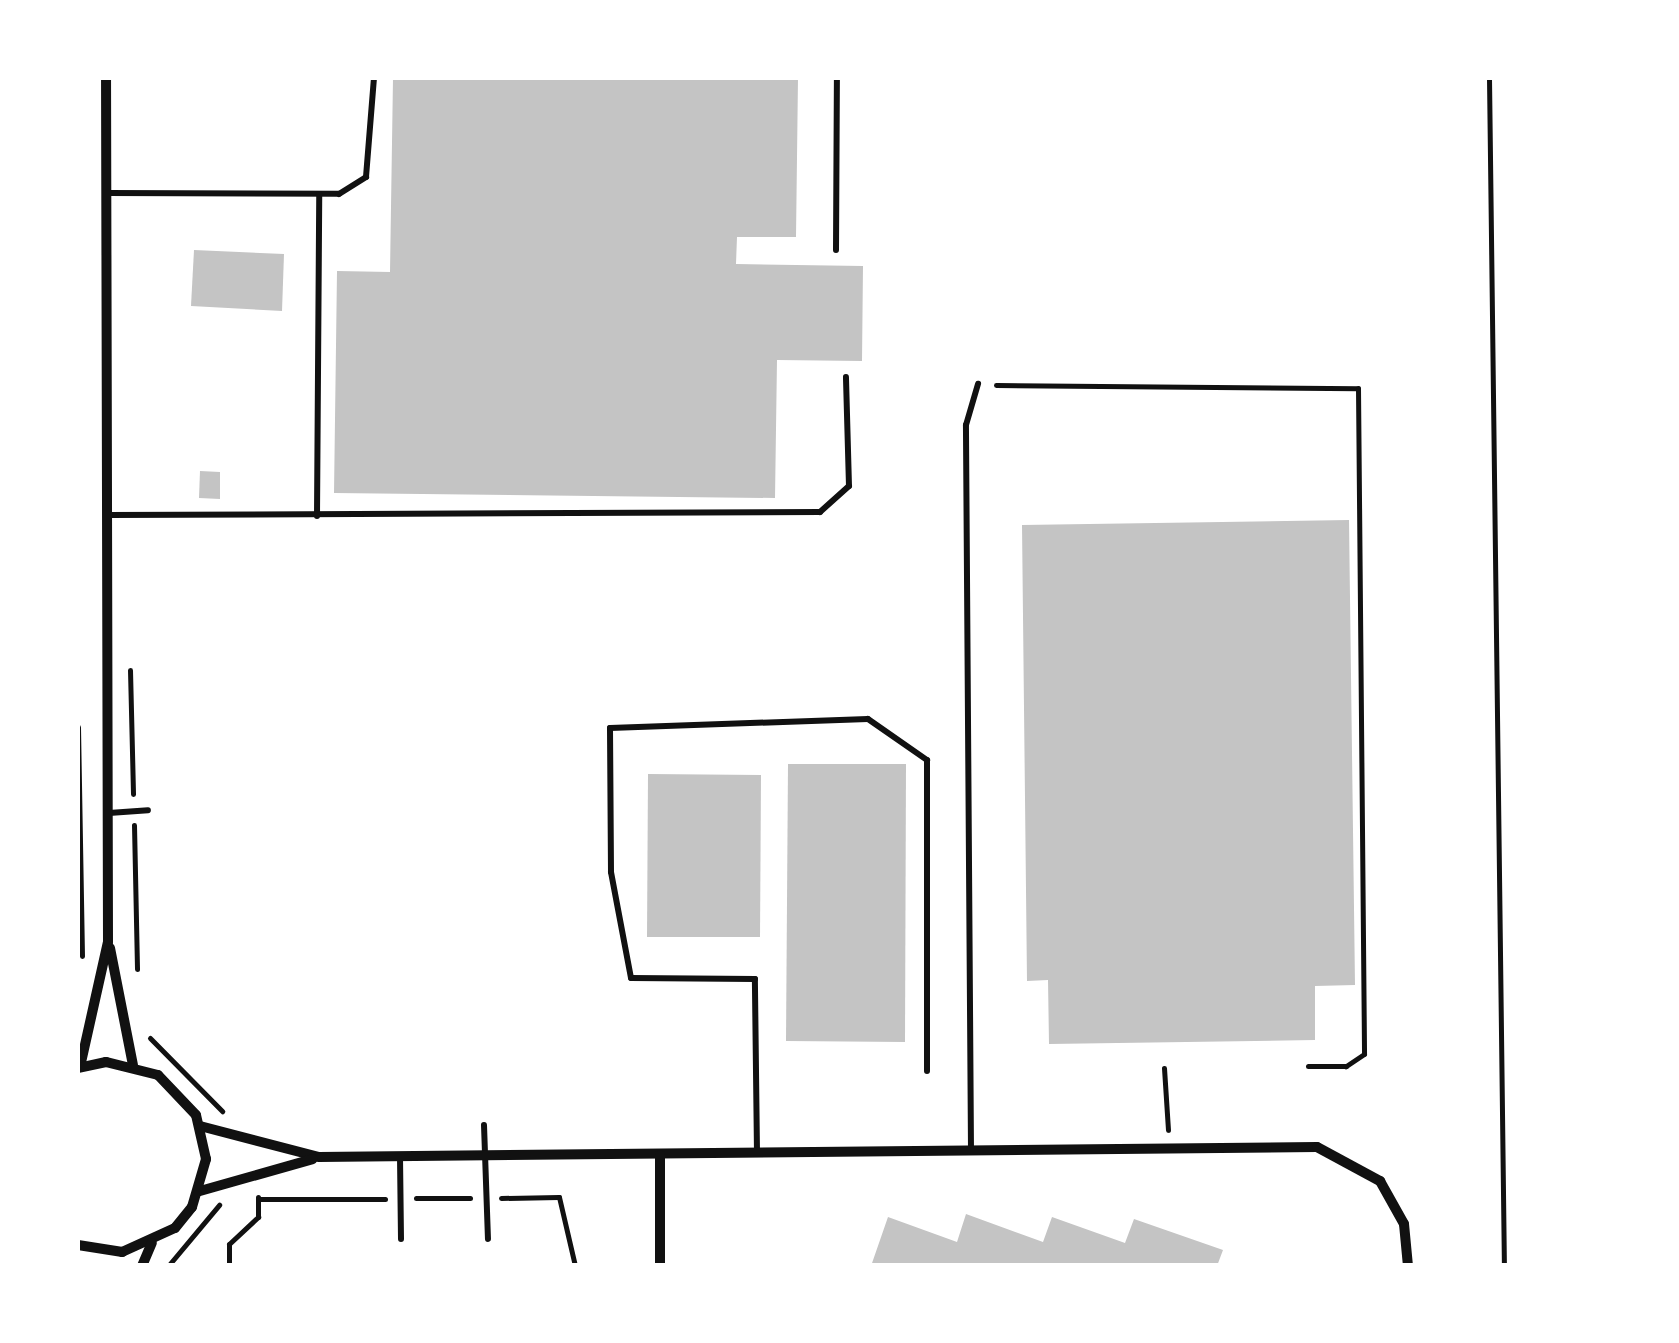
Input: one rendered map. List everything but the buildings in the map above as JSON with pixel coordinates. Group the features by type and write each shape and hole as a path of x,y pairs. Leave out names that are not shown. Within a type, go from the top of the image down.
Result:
{"street":[{"path":"106,78 108,942 132,1064"},
{"path":"108,942 79,1068 132,1064 180,1092 200,1126 198,1191"},
{"path":"200,1126 319,1157 660,1156 1168,1146 1340,1154 1396,1203 1408,1266"},
{"path":"660,1156 660,1266"},
{"path":"142,1266 152,1243 198,1191 319,1157"},
{"path":"78,1245 122,1252 152,1243"}],"lane":[{"path":"107,193 319,194 366,177 374,78"},
{"path":"836,78 836,250"},
{"path":"317,516 319,194"},
{"path":"110,515 820,512 849,486 846,377"},
{"path":"971,1150 966,425 978,384"},
{"path":"757,1154 755,979 631,978 611,872 610,728 868,719 927,760 927,1071"},
{"path":"108,813 148,810"},
{"path":"484,1125 488,1238"},
{"path":"400,1158 401,1239"}],"path":[{"path":"1489,78 1504,1266"},
{"path":"978,384 1358,388 1364,1054 1346,1066 1308,1066"},
{"path":"130,663 137,984"},
{"path":"78,727 81,976"},
{"path":"143,1025 233,1121"},
{"path":"1164,1068 1168,1146"},
{"path":"246,1191 257,1188"},
{"path":"168,1266 234,1193"},
{"path":"229,1266 229,1244 258,1217 258,1200 559,1197 575,1266"}]}
